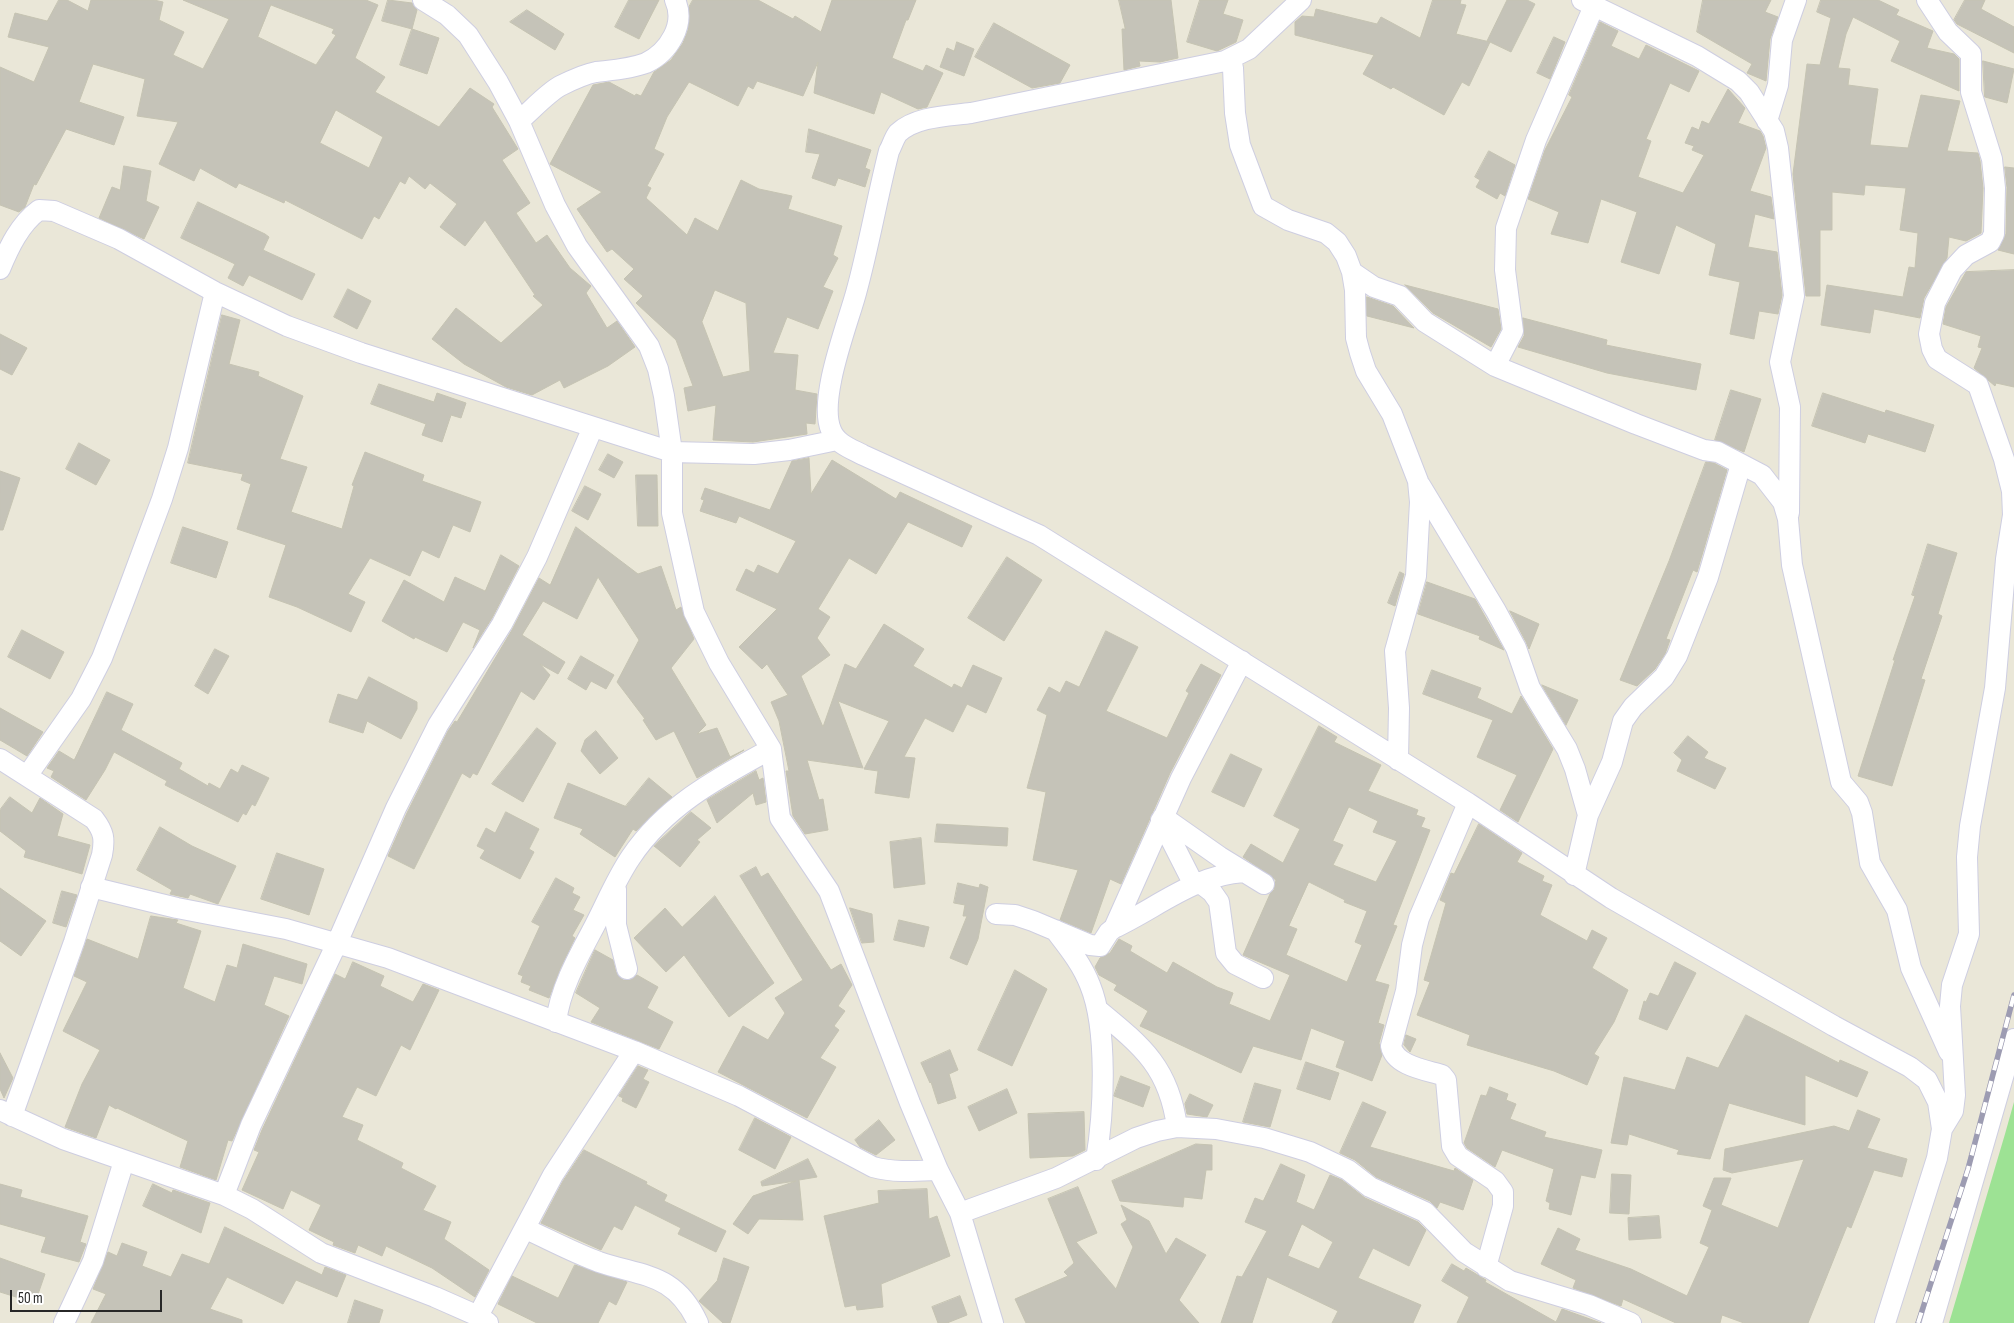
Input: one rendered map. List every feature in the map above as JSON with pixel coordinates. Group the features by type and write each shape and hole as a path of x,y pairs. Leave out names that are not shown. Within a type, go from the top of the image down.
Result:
{"street":[{"path":"423,0 447,16 468,35 498,82 519,121 555,205 577,246 649,346 658,369 664,396 672,452 672,514 694,612 719,663 771,749 780,818 829,891 938,1170 960,1213 993,1323"},
{"path":"519,121 559,87 594,73 621,70 646,62 660,52 671,41 678,27 680,10 675,0"},
{"path":"1767,121 1778,84 1782,40 1796,0"},
{"path":"1927,0 1948,32 1971,54 1971,92 1992,159 1996,188 1994,234 1990,242 1966,255 1952,270 1935,302 1930,322 1930,342 1937,359 1978,386 2004,459 2012,491 2013,515 2006,559 1995,688 1966,857 1971,922 1967,945 1952,985 1950,1006 1955,1095 1953,1110 1942,1129"},
{"path":"1494,366 1513,331 1505,270 1506,228 1536,140 1588,3 1697,56 1738,81 1749,92 1774,132 1778,148 1794,296 1780,362 1790,407 1788,519 1792,565 1841,782 1858,802 1862,813 1870,863 1897,910 1911,968 1952,1059"},
{"path":"1289,4 1250,49 1225,61 971,113 930,118 914,124 898,134 889,151 856,293 831,384 828,419 837,440 892,470 1039,535 1468,803 1574,875 1834,1026 1910,1067 1927,1080 1938,1102 1942,1129 1937,1158 1885,1323"},
{"path":"1233,68 1235,113 1240,145 1263,206 1288,220 1326,233 1337,242 1352,272 1356,338 1366,371 1392,414 1418,481 1516,648 1530,688 1573,762 1588,815"},
{"path":"0,269 8,251 28,218 39,210 54,212 119,239 215,292 287,326 361,353 672,452 754,454 789,450 837,440"},
{"path":"1352,272 1374,287 1400,296 1425,322 1494,366 1636,424 1704,450 1718,452 1762,475 1783,502 1788,519"},
{"path":"27,776 81,700 102,658 162,499 178,448 215,292"},
{"path":"224,1195 251,1125 337,943 417,765 455,698 502,624 537,557 593,427"},
{"path":"1574,875 1588,815 1612,762 1623,721 1664,677 1677,656 1708,577 1741,464"},
{"path":"1398,760 1399,708 1394,651 1416,576 1420,502 1418,481"},
{"path":"996,914 1015,915 1090,945 1100,946 1114,928 1162,818 1213,714 1242,661"},
{"path":"556,1022 558,1006 565,986 616,882 631,857 666,815 720,777 771,749"},
{"path":"0,760 82,810 94,819 103,831 102,855 74,942 6,1113 63,1139 124,1162 224,1195 252,1209 321,1253 483,1319 553,1175 634,1051"},
{"path":"1468,803 1419,918 1412,944 1406,991 1391,1046 1392,1054 1401,1061 1442,1075 1446,1080 1452,1146 1458,1156 1495,1181 1503,1192 1503,1206 1486,1267"},
{"path":"1162,818 1264,884"},
{"path":"1162,818 1197,884 1212,892 1219,902 1226,953 1235,964 1263,978"},
{"path":"1114,928 1169,896 1219,875 1244,872"},
{"path":"616,882 616,925 627,969"},
{"path":"91,887 178,908 286,929 388,958 634,1051 760,1106 873,1167 898,1172 938,1170"},
{"path":"1055,930 1078,961 1090,985 1097,1009 1102,1047 1103,1112 1096,1160"},
{"path":"1097,1009 1136,1043 1165,1080 1174,1101 1177,1127"},
{"path":"1932,1323 2014,1039"},
{"path":"960,1213 1056,1178 1096,1160 1136,1138 1177,1127 1216,1129 1241,1133 1310,1152 1348,1170 1370,1187 1425,1212 1464,1252 1510,1280 1589,1305 1631,1323"},
{"path":"64,1323 93,1261 124,1162"},
{"path":"526,1229 598,1262 658,1278 676,1291 688,1305 698,1323"}],"green space":[{"path":"2014,1102 2014,1323 1949,1323 2005,1134"}],"building":[{"path":"59,0 67,0 88,11 91,0 154,0 163,2 159,20 184,32 173,55 203,69 229,19 183,0 366,0 378,5 355,58 385,77 375,92 439,127 470,88 494,104 492,107 518,149 502,160 530,203 516,213 536,243 547,235 570,268 591,286 586,293 607,328 617,321 635,347 608,366 564,388 560,380 532,395 506,387 464,364 432,339 456,308 501,343 543,305 533,296 535,295 485,220 465,246 440,227 457,204 430,183 425,189 409,176 405,184 400,181 379,219 374,216 362,239 285,200 284,203 239,183 236,188 200,168 194,181 159,164 178,122 137,116 145,79 93,64 79,102 124,117 114,145 66,129 36,185 34,184 25,207 19,212 0,205 0,67 34,82 49,47 8,37 15,13 47,21","holes":["271,5 334,29 332,33 336,35 316,65 258,37","336,110 383,137 369,168 320,143"]},
{"path":"388,0 412,3 417,10 412,29 382,21"},
{"path":"629,0 659,0 639,39 615,27"},
{"path":"693,0 758,0 793,19 795,16 821,32 832,0 916,0 908,20 906,20 892,58 923,71 926,65 943,73 927,107 918,109 881,92 874,114 814,93 818,62 803,96 757,81 753,89 748,86 738,106 689,82 667,117 654,149 664,154 647,186 651,188 646,198 687,235 695,218 718,231 741,180 759,189 792,196 788,209 842,226 833,255 838,258 823,287 833,291 818,329 787,317 773,353 798,355 795,390 817,394 815,424 806,423 807,434 753,442 713,440 716,405 688,411 684,388 693,386 676,340 636,303 643,296 624,279 634,269 612,249 607,252 577,209 602,192 550,164 593,85 609,82 635,96 636,94 641,96 654,72 671,60 683,43 688,30 689,7","holes":["715,290 746,303 750,371 723,377 702,322"]},
{"path":"1119,0 1171,0 1178,58 1160,62 1139,61 1140,66 1124,70 1122,29 1125,29"},
{"path":"1200,0 1228,0 1223,14 1243,20 1236,42 1217,51 1187,42"},
{"path":"1433,0 1461,0 1460,4 1466,5 1456,34 1490,42 1469,86 1462,82 1444,115 1393,87 1391,89 1363,74 1374,55 1295,35 1295,22 1302,16 1314,17 1316,9 1377,24 1381,17 1420,38"},
{"path":"1507,0 1527,0 1535,4 1511,52 1487,41"},
{"path":"1703,0 1771,0 1765,12 1778,17 1770,39 1766,81 1747,73 1752,64 1697,32"},
{"path":"1821,0 1878,0 1899,10 1896,15 1933,31 1927,48 1954,54 1959,59 1959,91 1891,61 1900,41 1853,17 1846,34 1838,68 1850,69 1848,85 1878,89 1870,145 1908,148 1921,95 1960,101 1947,151 1978,153 1980,161 1983,188 1981,233 1966,241 1949,237 1947,258 1924,298 1920,318 1874,309 1870,333 1821,325 1827,285 1903,297 1909,267 1915,268 1918,233 1900,230 1906,188 1865,185 1864,195 1832,192 1832,230 1820,230 1820,296 1806,296 1793,174 1807,64 1820,65 1831,18 1817,12"},
{"path":"1965,0 1985,0 1981,9 2014,27 2014,53 1957,24 1954,20"},
{"path":"527,10 564,34 555,50 510,22"},
{"path":"1600,22 1618,31 1611,46 1639,59 1646,45 1699,71 1689,92 1670,83 1646,139 1651,141 1638,177 1683,193 1704,155 1692,150 1694,146 1685,143 1692,127 1699,130 1702,121 1709,124 1728,89 1745,108 1738,123 1760,131 1763,136 1766,148 1750,191 1771,197 1774,219 1755,214 1748,247 1777,252 1782,295 1778,314 1759,311 1754,339 1730,334 1740,282 1709,275 1716,244 1676,225 1659,274 1621,262 1637,212 1601,199 1588,243 1551,234 1559,212 1528,199 1545,150 1572,97 1569,95"},
{"path":"994,23 1070,65 1060,83 1032,88 975,57"},
{"path":"412,29 439,38 427,74 400,65"},
{"path":"1554,37 1565,42 1550,79 1537,73"},
{"path":"957,42 974,49 964,76 940,67 947,48 954,51"},
{"path":"1983,61 2014,69 2007,103 1985,97"},
{"path":"809,129 871,150 865,168 870,170 865,187 838,178 835,186 812,178 820,154 806,152"},
{"path":"1489,151 1515,165 1505,196 1500,193 1497,199 1476,187 1480,180 1475,177"},
{"path":"124,166 151,171 146,201 159,207 144,239 99,218 112,187 120,190"},
{"path":"2005,167 2014,168 2014,254 1998,250 2006,234 2007,188"},
{"path":"198,202 265,234 269,237 263,250 315,274 302,300 249,275 243,286 228,278 235,264 181,238"},
{"path":"2014,270 2014,387 1996,383 1995,386 1974,368 1982,348 1978,347 1981,336 1943,324 1946,307 1966,272"},
{"path":"1405,285 1498,309 1501,329 1491,347 1433,313"},
{"path":"348,289 371,301 357,329 334,317"},
{"path":"1367,297 1393,306 1414,328 1367,316"},
{"path":"222,315 240,320 229,364 259,372 258,376 303,396 280,459 307,467 291,512 342,529 354,486 352,485 365,452 424,475 422,481 481,502 470,532 453,525 439,558 422,550 410,576 370,558 348,594 365,602 351,632 297,607 269,597 286,545 237,529 251,484 241,480 243,474 188,463"},
{"path":"1523,318 1607,340 1606,345 1701,364 1696,390 1607,373 1518,347 1524,336"},
{"path":"0,334 27,348 12,375 0,369"},
{"path":"379,384 434,402 437,393 466,403 461,418 451,415 442,442 422,435 426,424 371,404"},
{"path":"1731,390 1761,399 1744,452 1715,440"},
{"path":"1823,393 1885,413 1886,410 1934,425 1925,452 1868,434 1865,443 1812,426"},
{"path":"79,443 110,460 96,485 66,469"},
{"path":"608,454 623,462 614,478 599,470"},
{"path":"809,458 811,494 832,460 896,499 900,492 972,526 962,547 908,522 876,574 849,558 818,609 830,617 817,638 830,655 801,676 823,727 845,664 856,669 884,624 924,649 913,666 952,688 954,684 962,688 973,665 1002,678 986,713 967,704 953,732 925,718 904,757 915,758 909,798 875,793 878,771 864,769 889,721 838,701 863,768 807,760 819,800 823,799 828,830 805,834 793,816 786,771 789,771 779,721 771,702 788,695 767,664 762,669 739,647 777,609 736,590 746,569 754,573 758,565 778,574 796,541 739,516 736,523 700,511 704,500 701,499 705,488 770,510 792,461"},
{"path":"1706,462 1714,463 1727,470 1697,572 1693,570 1666,639 1670,640 1665,654 1655,669 1637,686 1620,680 1669,561"},
{"path":"0,471 20,478 3,530 0,530"},
{"path":"636,475 657,475 658,526 638,526"},
{"path":"585,486 601,494 588,520 572,511"},
{"path":"183,527 228,542 216,578 171,563"},
{"path":"576,527 638,574 661,566 676,610 681,607 694,639 671,668 706,725 697,734 717,728 730,757 744,750 697,778 674,731 656,740 643,720 645,719 617,682 639,640 598,577 577,619 543,601 522,635 565,662 558,674 540,664 550,675 534,700 521,691 477,775 473,773 470,778 462,773 414,869 388,856 448,731 455,721 457,722 512,630 539,578 550,585"},
{"path":"1928,544 1957,553 1938,614 1942,616 1921,679 1925,680 1892,786 1858,776 1895,660 1893,660 1915,596 1912,595"},
{"path":"501,555 519,566 492,618 473,648 480,630 463,622 447,652 415,637 414,639 382,621 404,580 444,602 455,577 485,591"},
{"path":"1007,557 1042,580 1004,641 968,618"},
{"path":"1400,572 1404,574 1395,606 1388,603"},
{"path":"1427,582 1475,599 1504,650 1479,639 1480,636 1418,614"},
{"path":"1510,611 1539,624 1529,649 1526,642"},
{"path":"22,630 64,652 50,679 8,657"},
{"path":"1106,631 1138,647 1106,711 1167,738 1189,693 1186,691 1201,664 1221,675 1170,773 1121,884 1110,879 1091,933 1060,920 1078,870 1033,860 1046,792 1027,788 1047,715 1037,710 1049,687 1060,693 1066,681 1079,687"},
{"path":"215,649 229,656 208,694 195,686"},
{"path":"581,656 614,675 606,689 591,681 586,690 568,679"},
{"path":"1432,670 1481,688 1477,698 1512,714 1521,696 1553,749 1518,822 1500,810 1517,775 1477,757 1493,720 1423,694"},
{"path":"369,677 417,702 417,709 401,739 367,721 363,733 329,722 338,694 357,700"},
{"path":"1542,685 1578,700 1566,725"},
{"path":"107,692 133,704 121,730 182,763 179,769 208,786 209,783 220,789 231,769 238,773 242,765 269,778 255,806 252,804 246,815 243,813 238,822 165,785 167,781 114,752 86,800 51,777 54,771 47,768 59,751 74,760"},
{"path":"0,708 43,732 27,756 0,740"},
{"path":"1319,726 1337,737 1334,742 1381,765 1368,791 1418,810 1416,815 1425,818 1421,827 1430,830 1393,925 1397,926 1375,981 1389,985 1378,1023 1384,1025 1379,1043 1382,1055 1372,1081 1336,1067 1345,1041 1311,1028 1301,1060 1253,1046 1241,1073 1140,1026 1148,1011 1114,990 1117,985 1099,975 1095,967 1100,958 1110,953 1119,939 1132,946 1130,951 1167,973 1173,962 1217,987 1233,993 1229,1004 1270,1021 1290,975 1243,955 1270,894 1274,890 1276,880 1243,857 1251,844 1283,863 1300,829 1274,816","holes":["1349,807 1378,821 1373,832 1397,841 1376,882 1333,865 1343,845 1333,841","1309,882 1345,900 1344,902 1367,911 1355,942 1362,945 1347,982 1286,955 1297,929 1289,926"]},
{"path":"537,728 556,743 523,802 492,784"},
{"path":"596,731 618,758 600,774 581,751 585,740"},
{"path":"1688,736 1708,752 1704,758 1726,768 1715,789 1677,771 1682,760 1674,753"},
{"path":"1231,754 1262,769 1244,807 1212,792"},
{"path":"756,771 759,780 763,778 766,802 756,805 753,793 717,823 707,800"},
{"path":"649,778 672,797 636,831 633,829 615,857 580,834 583,829 554,818 568,783 627,807"},
{"path":"10,797 32,813 40,798 63,814 57,836 90,845 82,874 24,857 26,851 0,831 0,810"},
{"path":"506,812 539,829 529,849 534,852 520,879 480,858 485,850 477,846 486,828 495,833"},
{"path":"691,812 711,828 697,840 700,842 680,867 654,846"},
{"path":"937,824 1008,828 1007,846 935,842"},
{"path":"1479,824 1522,853 1517,862 1544,876 1542,881 1552,885 1540,915 1587,941 1592,930 1607,938 1592,968 1628,990 1614,1022 1594,1054 1599,1057 1587,1085 1554,1071 1467,1045 1470,1035 1417,1015 1430,982 1424,980 1446,903 1440,900 1451,873 1454,874"},
{"path":"160,827 192,846 236,866 218,904 190,894 188,898 170,894 172,890 137,870"},
{"path":"921,838 925,884 894,888 890,842"},
{"path":"277,853 324,869 309,915 261,899"},
{"path":"756,867 761,877 768,873 831,970 841,964 852,985 838,1006 845,1011 834,1026 839,1030 820,1058 836,1067 807,1118 718,1072 743,1026 768,1040 785,1013 775,998 803,980 740,876"},
{"path":"556,878 574,888 572,893 580,897 573,910 584,915 572,936 575,938 549,998 529,990 531,986 521,982 523,976 518,974 540,926 532,922"},
{"path":"958,883 979,888 980,884 988,887 978,939 967,965 950,958 967,916 963,916 965,905 954,903"},
{"path":"0,888 46,921 21,956 0,941"},
{"path":"62,891 77,895 66,927 53,923"},
{"path":"715,896 774,983 729,1017 684,955 666,972 634,938 665,908 682,927"},
{"path":"850,908 872,914 874,942 862,943"},
{"path":"151,916 178,920 176,923 201,931 183,988 215,1002 227,965 237,968 243,944 307,964 302,984 274,976 264,1005 289,1016 232,1141 228,1140 216,1180 180,1167 188,1141 109,1105 96,1138 65,1127 82,1084 100,1050 63,1031 87,982 74,976 87,939 138,959"},
{"path":"899,920 929,927 924,947 894,940"},
{"path":"595,950 613,960 616,972 623,980 630,980 637,975 658,987 647,1008 673,1022 659,1049 591,1022 600,1008 576,993"},
{"path":"353,962 384,976 380,986 413,1002 423,984 439,990 410,1050 401,1045 376,1096 357,1087 342,1117 363,1125 357,1140 403,1163 401,1168 436,1186 423,1210 451,1222 444,1239 489,1270 475,1297 432,1268 386,1246 382,1256 358,1245 355,1253 333,1245 334,1242 309,1230 321,1205 291,1190 283,1209 242,1190 259,1152 254,1150 262,1130 335,974 345,979"},
{"path":"1675,962 1696,973 1667,1030 1639,1019 1644,1001 1646,1002 1650,993 1658,996"},
{"path":"1015,970 1047,989 1012,1066 978,1050"},
{"path":"1746,1015 1839,1063 1840,1060 1868,1072 1857,1097 1805,1075 1805,1125 1729,1103 1710,1159 1677,1154 1679,1150 1629,1134 1627,1145 1611,1143 1624,1077 1675,1090 1687,1057 1718,1068"},
{"path":"1406,1035 1416,1039 1410,1052 1404,1045"},
{"path":"950,1050 958,1070 949,1074 956,1098 938,1104 931,1082 921,1063"},
{"path":"0,1053 13,1078 4,1098 0,1089"},
{"path":"1306,1062 1339,1073 1330,1100 1297,1089"},
{"path":"638,1066 648,1070 643,1079 649,1082 636,1108 622,1101 623,1098 619,1096"},
{"path":"1121,1076 1150,1087 1143,1107 1114,1096"},
{"path":"1255,1083 1281,1090 1270,1127 1243,1122"},
{"path":"1490,1087 1508,1094 1506,1100 1516,1104 1510,1119 1546,1132 1544,1137 1602,1150 1595,1178 1581,1175 1571,1215 1549,1209 1550,1203 1546,1201 1554,1169 1502,1150 1495,1167 1467,1148 1464,1143 1481,1095 1486,1096"},
{"path":"1007,1089 1017,1113 979,1131 968,1107"},
{"path":"1190,1094 1213,1105 1207,1117 1187,1114 1185,1104"},
{"path":"1363,1102 1386,1112 1370,1147 1454,1171 1455,1168 1473,1180 1463,1210 1440,1202 1437,1208 1430,1201 1376,1177 1355,1160 1340,1153"},
{"path":"1858,1110 1880,1119 1867,1148 1907,1159 1902,1177 1874,1170 1851,1228 1847,1226 1808,1323 1744,1323 1722,1315 1720,1323 1676,1323 1623,1299 1621,1306 1573,1288 1576,1280 1541,1264 1558,1228 1580,1239 1575,1250 1631,1269 1687,1296 1709,1247 1700,1243 1712,1210 1703,1206 1714,1178 1731,1178 1721,1205 1778,1228 1804,1159 1732,1173 1723,1170 1725,1149 1834,1126 1849,1131"},
{"path":"1084,1112 1085,1150 1073,1156 1030,1158 1028,1114"},
{"path":"755,1118 791,1137 775,1169 739,1150"},
{"path":"879,1120 895,1140 876,1155 860,1147 855,1140"},
{"path":"1196,1144 1212,1145 1212,1170 1206,1170 1202,1199 1184,1197 1183,1207 1120,1201 1112,1181"},
{"path":"584,1150 647,1182 646,1184 667,1195 664,1201 726,1231 716,1252 678,1234 681,1228 635,1205 622,1230 614,1226 601,1250 541,1223 563,1181"},
{"path":"808,1159 817,1177 799,1180 803,1220 759,1219 748,1234 733,1224 753,1196 796,1181 762,1186 761,1182"},
{"path":"1281,1164 1305,1175 1296,1202 1314,1210 1330,1175 1342,1180 1365,1198 1418,1222 1426,1230 1409,1266 1373,1248 1358,1278 1421,1305 1413,1323 1332,1323 1338,1311 1267,1277 1252,1323 1221,1323 1237,1276 1242,1277 1267,1231 1245,1222 1255,1198 1263,1201","holes":["1302,1224 1333,1242 1319,1269 1288,1256"]},
{"path":"1612,1174 1631,1175 1629,1214 1610,1213"},
{"path":"0,1184 22,1190 20,1197 88,1216 80,1242 86,1244 79,1262 41,1252 46,1237 0,1224"},
{"path":"153,1184 172,1193 173,1190 210,1203 201,1233 143,1206"},
{"path":"1078,1187 1097,1233 1076,1242 1116,1289 1133,1247 1121,1224 1127,1220 1121,1205 1149,1221 1166,1254 1176,1238 1206,1255 1179,1300 1199,1323 1026,1323 1015,1299 1068,1276 1064,1272 1074,1263 1048,1199"},
{"path":"927,1189 929,1219 937,1216 950,1256 881,1284 883,1307 857,1310 856,1305 845,1307 824,1216 879,1203 878,1191"},
{"path":"1659,1216 1661,1238 1629,1240 1628,1218"},
{"path":"225,1227 322,1275 325,1267 346,1275 337,1297 296,1280 283,1304 227,1277 210,1309 242,1320 242,1323 91,1323 106,1294 93,1289 108,1252 117,1256 122,1243 147,1252 142,1266 171,1277 182,1254 209,1264"},
{"path":"0,1258 45,1274 35,1303 0,1292"},
{"path":"724,1258 749,1267 730,1323 723,1323 699,1301 717,1281"},
{"path":"1452,1264 1464,1271 1466,1268 1486,1280 1485,1282 1556,1322 1562,1309 1601,1323 1457,1323 1469,1297 1442,1281"},
{"path":"575,1265 627,1282 616,1305 609,1301 598,1323 537,1323 498,1304 512,1276 558,1298"},
{"path":"960,1296 967,1315 947,1323 938,1323 932,1307"},
{"path":"355,1300 383,1310 379,1323 348,1323"}],"railway":[{"path":"1918,1323 1968,1169 2014,995"}]}
